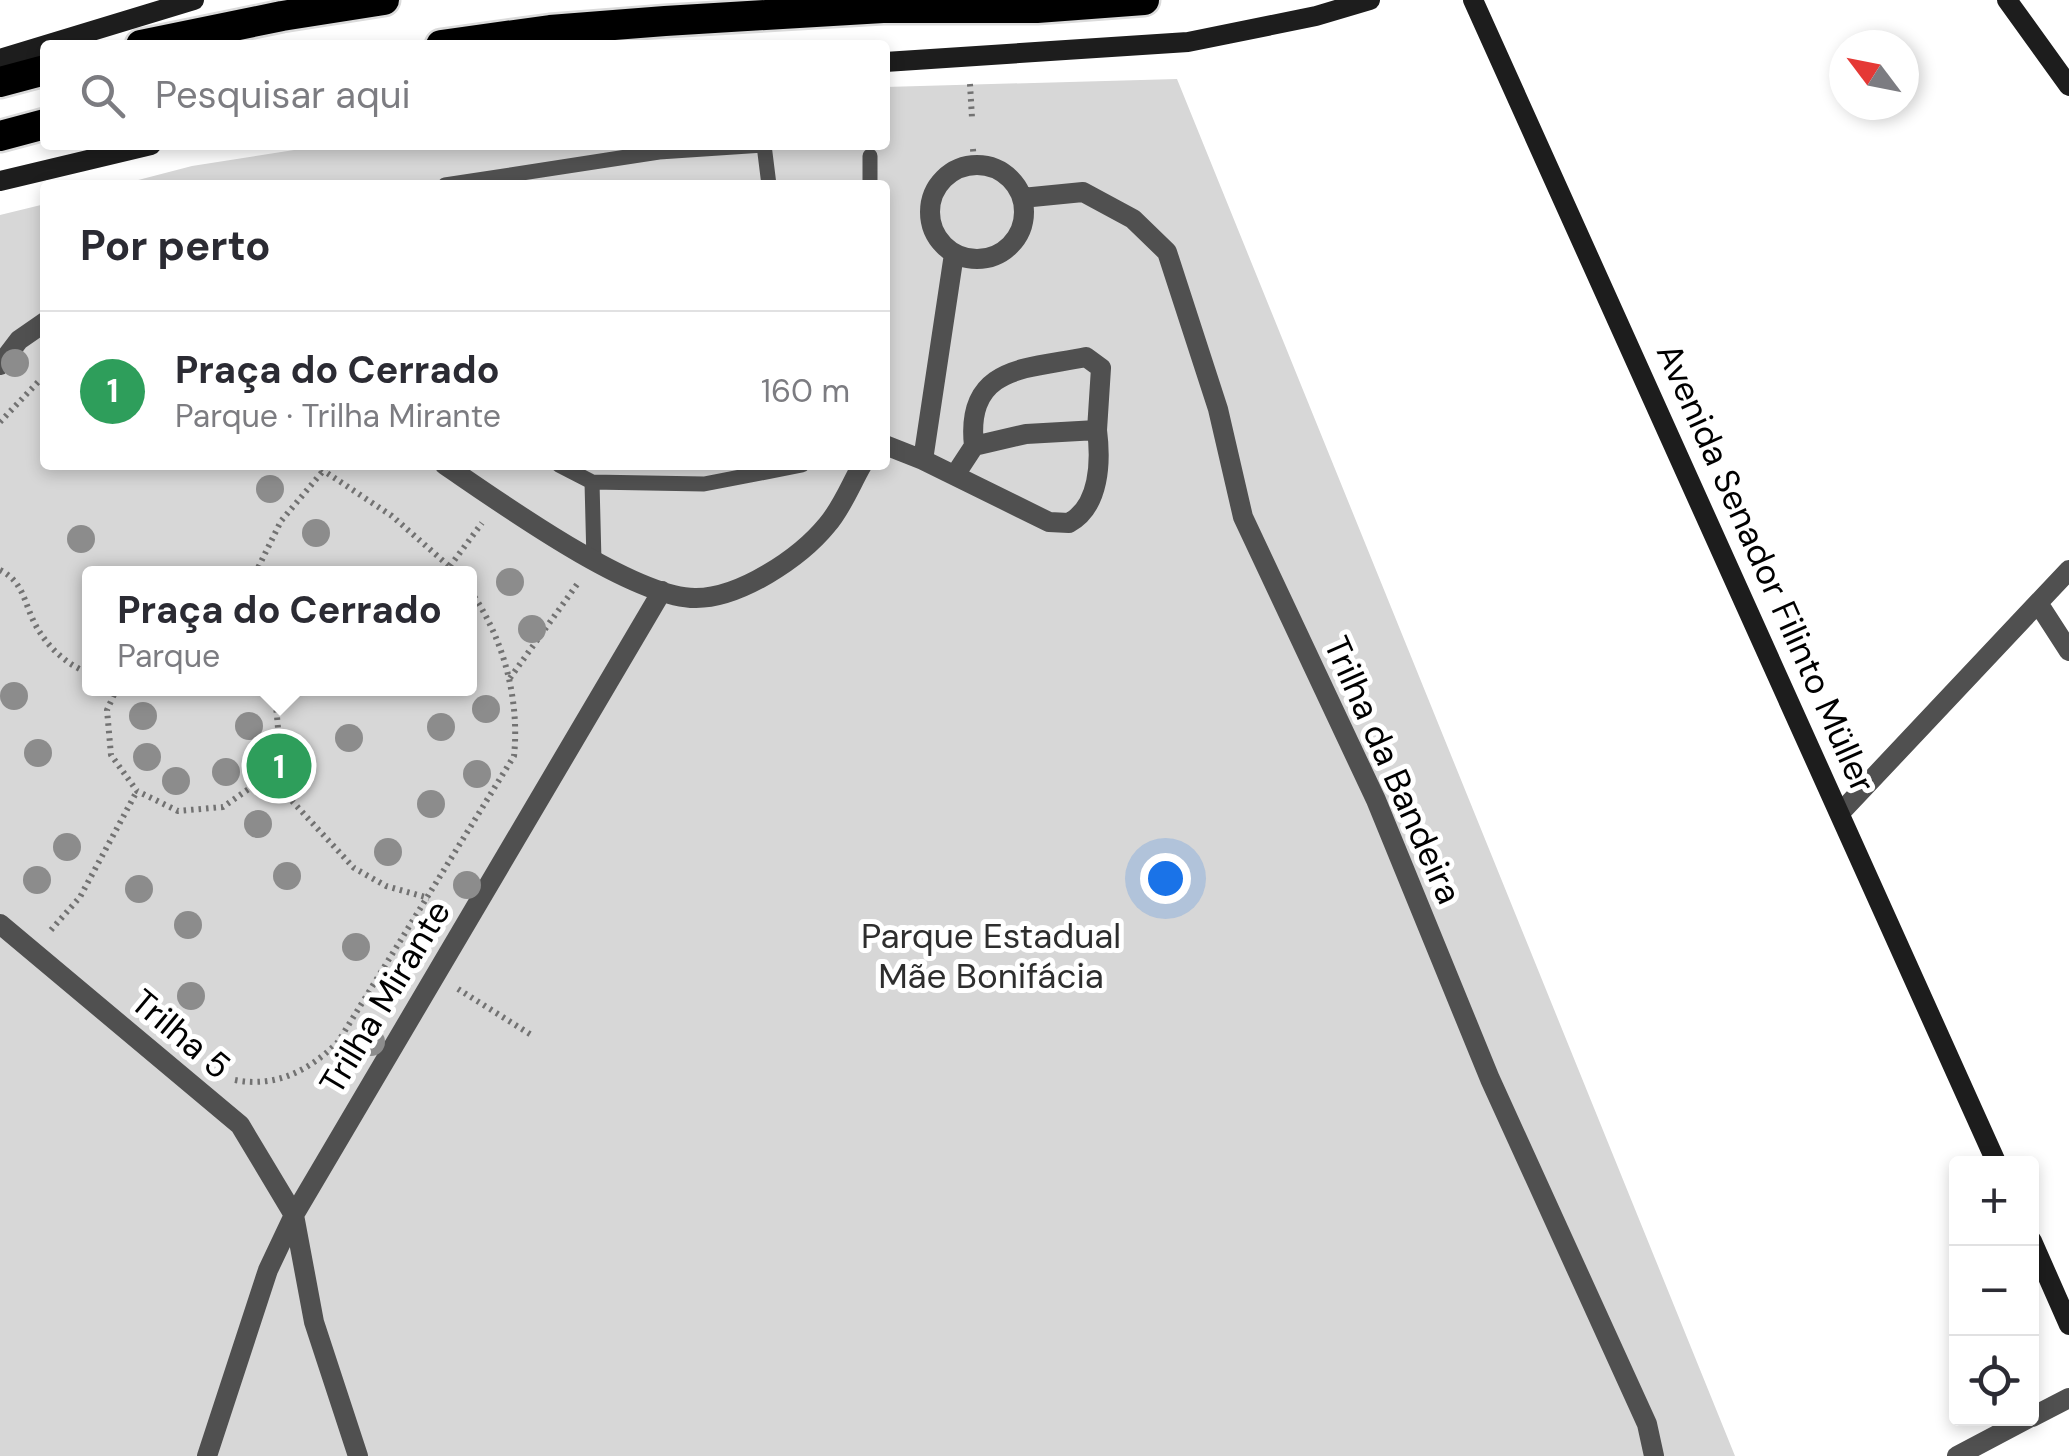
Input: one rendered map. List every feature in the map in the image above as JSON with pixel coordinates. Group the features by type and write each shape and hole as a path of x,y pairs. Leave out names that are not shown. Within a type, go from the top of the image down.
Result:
{"highway":[{"path":"165,40 384,0"},
{"path":"477,40 550,30 883,8 1037,8 1144,0"},
{"path":"0,82 40,71"},
{"path":"0,136 40,125"}],"street":[{"path":"62,40 194,0"},
{"path":"890,62 1188,42 1316,16 1370,0"},
{"name":"Avenida Senador Filinto Müller","path":"1473,0 1993,1156"},
{"path":"2008,0 2069,86"},
{"path":"0,59 40,47"},
{"path":"0,181 129,150"},
{"path":"973,157 1004,172 1022,198 1025,208 1021,229 1009,248 990,258 969,260 954,254 934,236 929,216 932,194 944,176 973,157"},
{"name":"Trilha da Bandeira","path":"1022,198 1083,192 1134,219 1167,252 1218,409 1243,517 1376,800 1490,1080 1646,1424 1654,1456"},
{"path":"923,460 954,254"},
{"path":"0,365 19,340 40,325"},
{"path":"890,447 1049,522 1069,523 1089,506 1100,456 1100,368 1086,357 1002,374 988,386 981,400 972,427 974,446 955,475"},
{"path":"974,446 1026,434 1098,430"},
{"path":"453,470 594,561 662,591 696,598 733,590 790,562 829,524 859,470"},
{"path":"1840,812 2069,570"},
{"name":"Trilha Mirante","path":"208,1456 268,1270 294,1215 662,591"},
{"path":"2038,603 2069,652"},
{"name":"Trilha 5","path":"0,924 240,1125 294,1215"},
{"path":"294,1215 314,1322 358,1456"},
{"path":"2034,1246 2069,1325"},
{"path":"2039,1413 2069,1398"},
{"path":"1957,1456 2015,1426"}],"lane":[{"path":"477,180 689,150"},
{"path":"765,150 768,180"},
{"path":"870,156 870,180"},
{"path":"569,470 592,482 704,484 776,470"},
{"path":"592,482 594,561"}],"path":[{"path":"0,422 40,381"},
{"path":"259,566 281,521 324,470"},
{"path":"329,470 392,516 450,566 498,501"},
{"path":"509,679 594,561"},
{"path":"0,570 24,592 34,623 53,650 82,669"},
{"path":"301,1070 320,1061 338,1042 514,756 518,720 509,679 487,614 477,600"},
{"path":"114,696 107,710 112,755 137,792 178,811 223,807 260,781 280,739 275,696"},
{"path":"260,781 292,801 354,868 386,886 429,898"},
{"path":"44,938 80,898 137,792"},
{"path":"435,975 534,1036"}],"green space":[{"name":"Parque Estadual Mãe Bonifácia","path":"1177,79 1735,1456 0,1456 0,215 40,205 40,470 890,470 890,180 138,180 192,166 294,150 890,150 890,87"}],"place":[{"name":"Praça do Cerrado","path":"279,766"}]}
